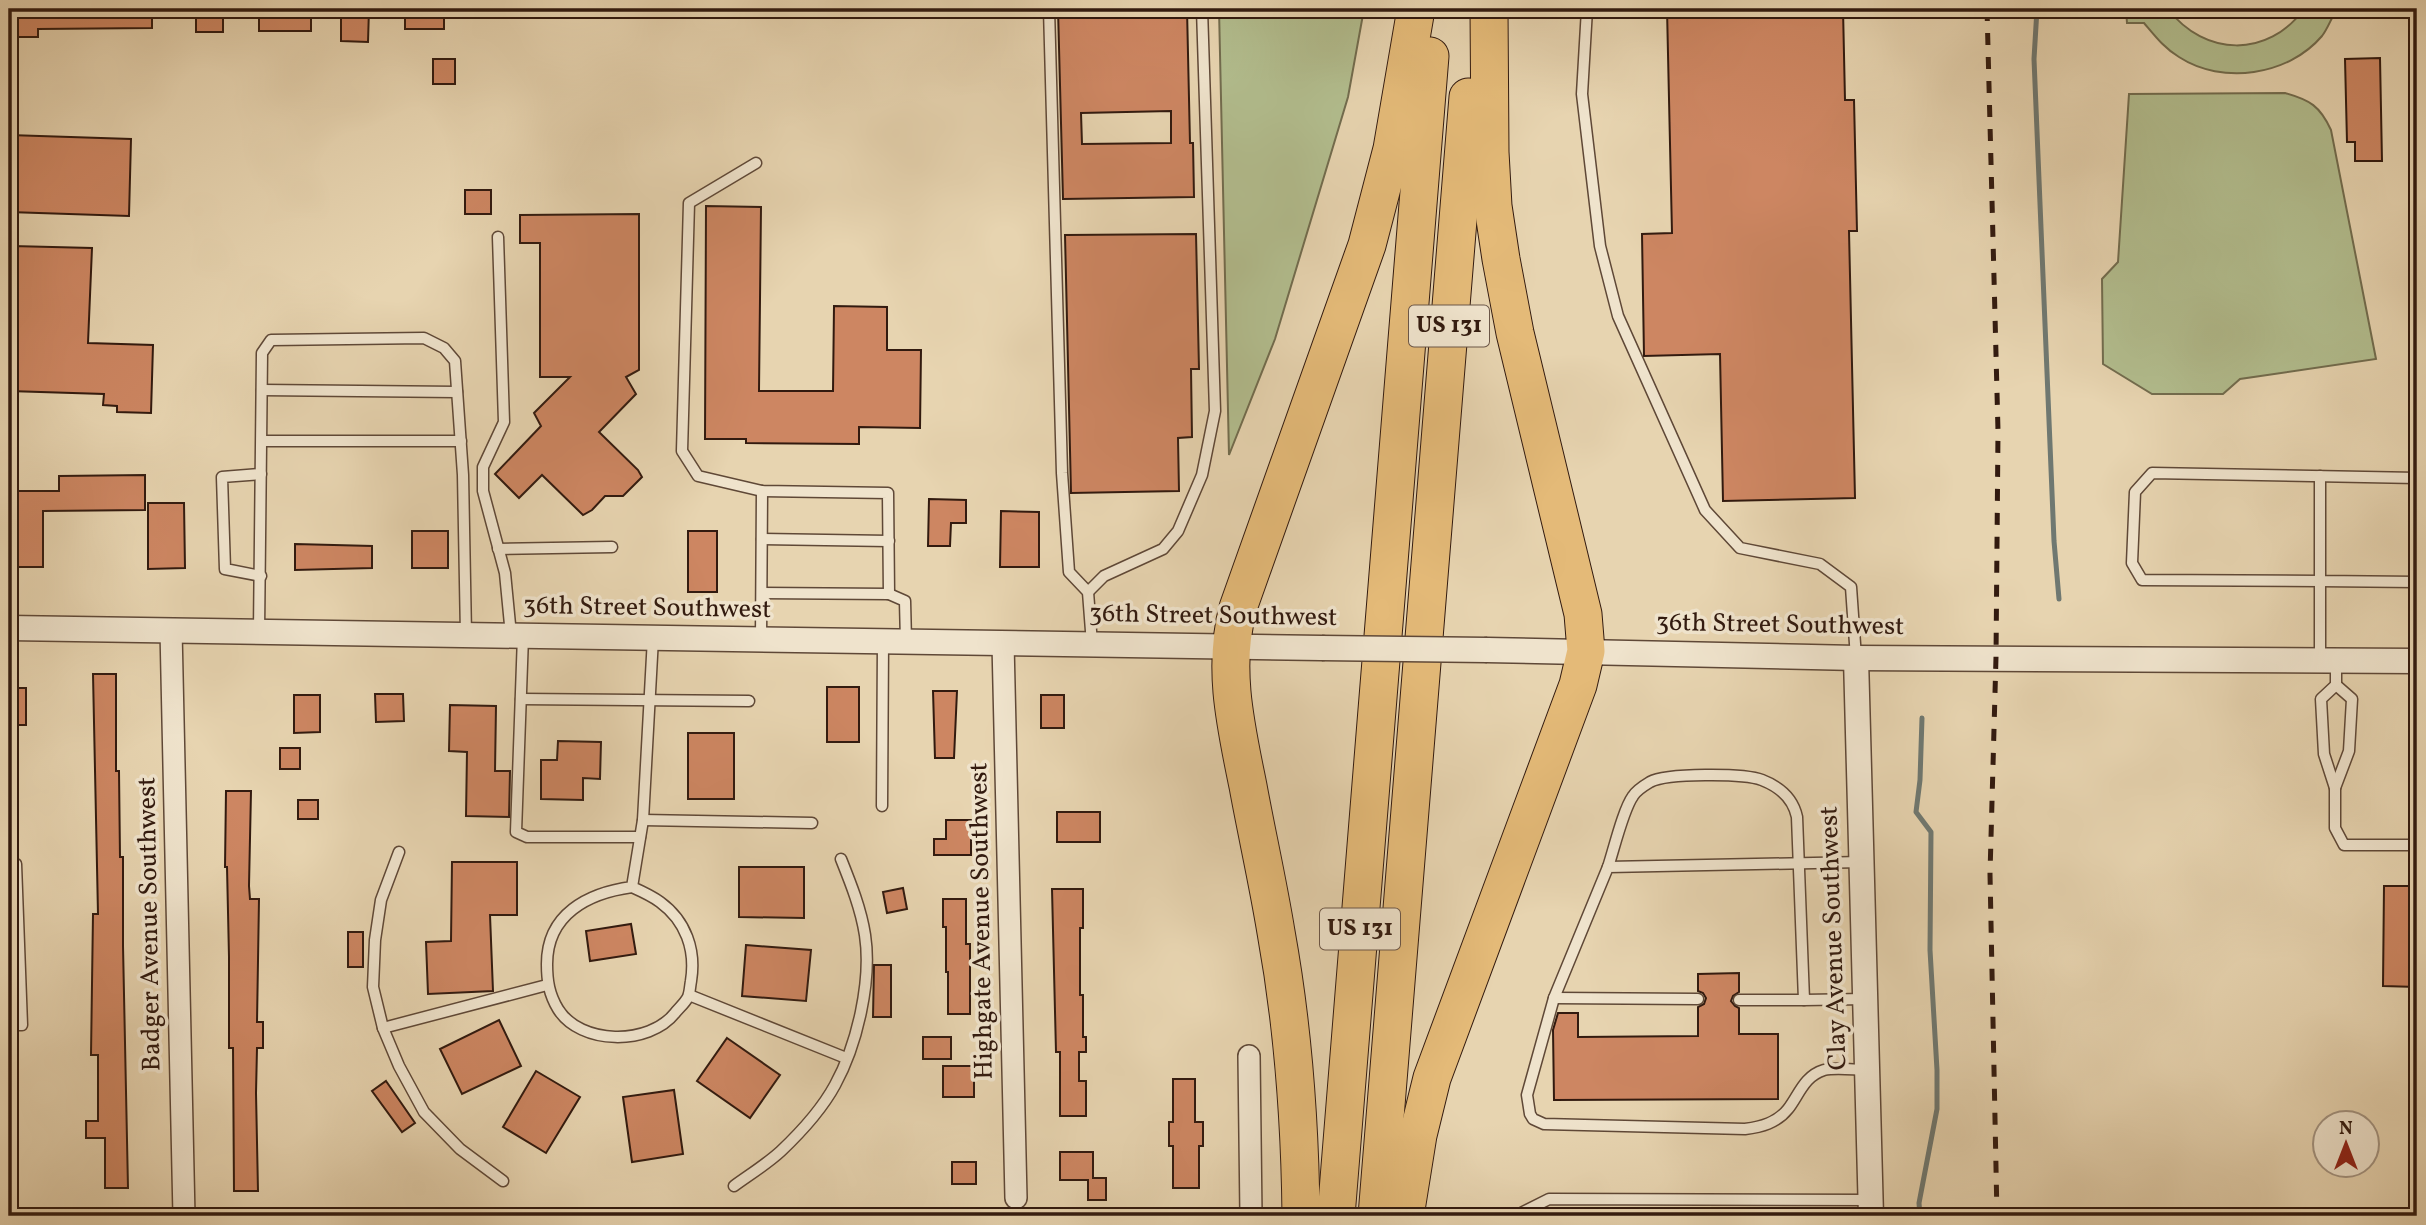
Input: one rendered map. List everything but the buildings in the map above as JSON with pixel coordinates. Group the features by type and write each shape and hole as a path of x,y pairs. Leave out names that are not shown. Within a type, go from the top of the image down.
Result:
{"highway":[{"path":"1301,1216 1299,1116 1285,993 1274,920 1236,728 1230,682 1230,646 1238,608 1367,245 1392,149 1416,9"},
{"name":"US 131","path":"1336,1216 1434,9"},
{"name":"US 131","path":"1377,1216 1475,9"},
{"path":"1405,1216 1425,1104 1443,1045 1578,685 1586,651 1586,627 1518,346 1500,250 1490,152 1489,9"}],"street":[{"name":"36th Street Southwest","path":"9,628 1586,651 2331,669 2417,661"},
{"name":"Badger Avenue Southwest","path":"171,630 184,1216"},
{"name":"Highgate Avenue Southwest","path":"1003,643 1016,1198"},
{"name":"Clay Avenue Southwest","path":"1856,658 1871,1208"},
{"path":"1249,1056 1251,1216"}],"lane":[{"path":"1049,9 1062,473 1069,572 1088,592 1092,644"},
{"path":"1088,592 1104,576 1163,549 1178,531 1202,475 1215,411 1202,9"},
{"path":"1587,9 1582,94 1600,246 1618,316 1705,510 1740,548 1820,564 1851,587 1856,658"},
{"path":"756,163 689,203 682,451 698,476 762,491 886,492 889,495 890,594"},
{"path":"498,237 505,422 483,467 483,491 505,573 517,636 521,699 516,832 527,836 640,838"},
{"path":"259,631 262,354 271,340 424,338 444,348 456,361 467,635"},
{"path":"262,390 457,392"},
{"path":"262,441 461,445"},
{"path":"261,473 222,477 225,569 261,576"},
{"path":"2417,478 2152,473 2135,492 2132,563 2142,580 2417,582"},
{"path":"2320,476 2320,581 2331,669 2321,699 2324,754 2335,788 2335,828 2344,845 2417,845"},
{"path":"761,639 762,491"},
{"path":"762,539 889,541"},
{"path":"498,549 612,547"},
{"path":"762,593 890,594 905,601 895,642 882,806"},
{"path":"632,887 643,820 653,638"},
{"path":"2331,669 2352,699 2349,751 2335,788"},
{"path":"521,699 749,701"},
{"path":"1804,1000 1795,803 1782,790 1761,780 1742,776 1678,776 1651,781 1633,796 1608,867 1554,998 1527,1095 1530,1114 1533,1119 1544,1124 1758,1128 1773,1122 1787,1110 1811,1076 1825,1070 1867,1070"},
{"path":"643,820 812,823"},
{"path":"399,852 381,900 375,940 373,987 383,1028 399,1066 424,1112 460,1149 503,1181"},
{"path":"734,1186 780,1153 809,1122 835,1085 858,1026 866,981 865,937 858,904 841,859"},
{"path":"1608,867 1862,862"},
{"path":"9,864 16,864 22,1026 9,1026"},
{"path":"632,887 660,902 682,924 691,944 692,974 689,995 672,1017 653,1032 630,1037 605,1037 577,1026 559,1011 547,985 547,956 552,931 568,912 596,895 632,887"},
{"path":"383,1028 547,985"},
{"path":"689,995 846,1058"},
{"path":"1554,998 1698,999"},
{"path":"1739,1000 1865,999"},
{"path":"1519,1216 1549,1199 1871,1208"}],"green space":[{"path":"1219,9 1364,9 1348,97 1275,339 1229,455"},
{"path":"2126,9 2168,9 2183,25 2200,36 2218,43 2236,45 2255,43 2273,36 2289,25 2304,9 2348,9 2348,17 2332,18 2322,36 2308,50 2291,60 2273,68 2234,73 2196,66 2179,57 2164,46 2144,23 2127,23"},
{"path":"2285,93 2313,105 2323,115 2331,130 2376,359 2240,379 2223,394 2152,394 2103,364 2102,279 2118,262 2129,94"}],"waterway":[{"path":"2037,9 2034,59 2054,541 2059,599"},
{"path":"1920,1216 1919,1203 1937,1109 1930,950 1931,832 1916,812 1922,718"}],"railway":[{"path":"1987,9 1998,431 1990,874 1997,1216"}]}
